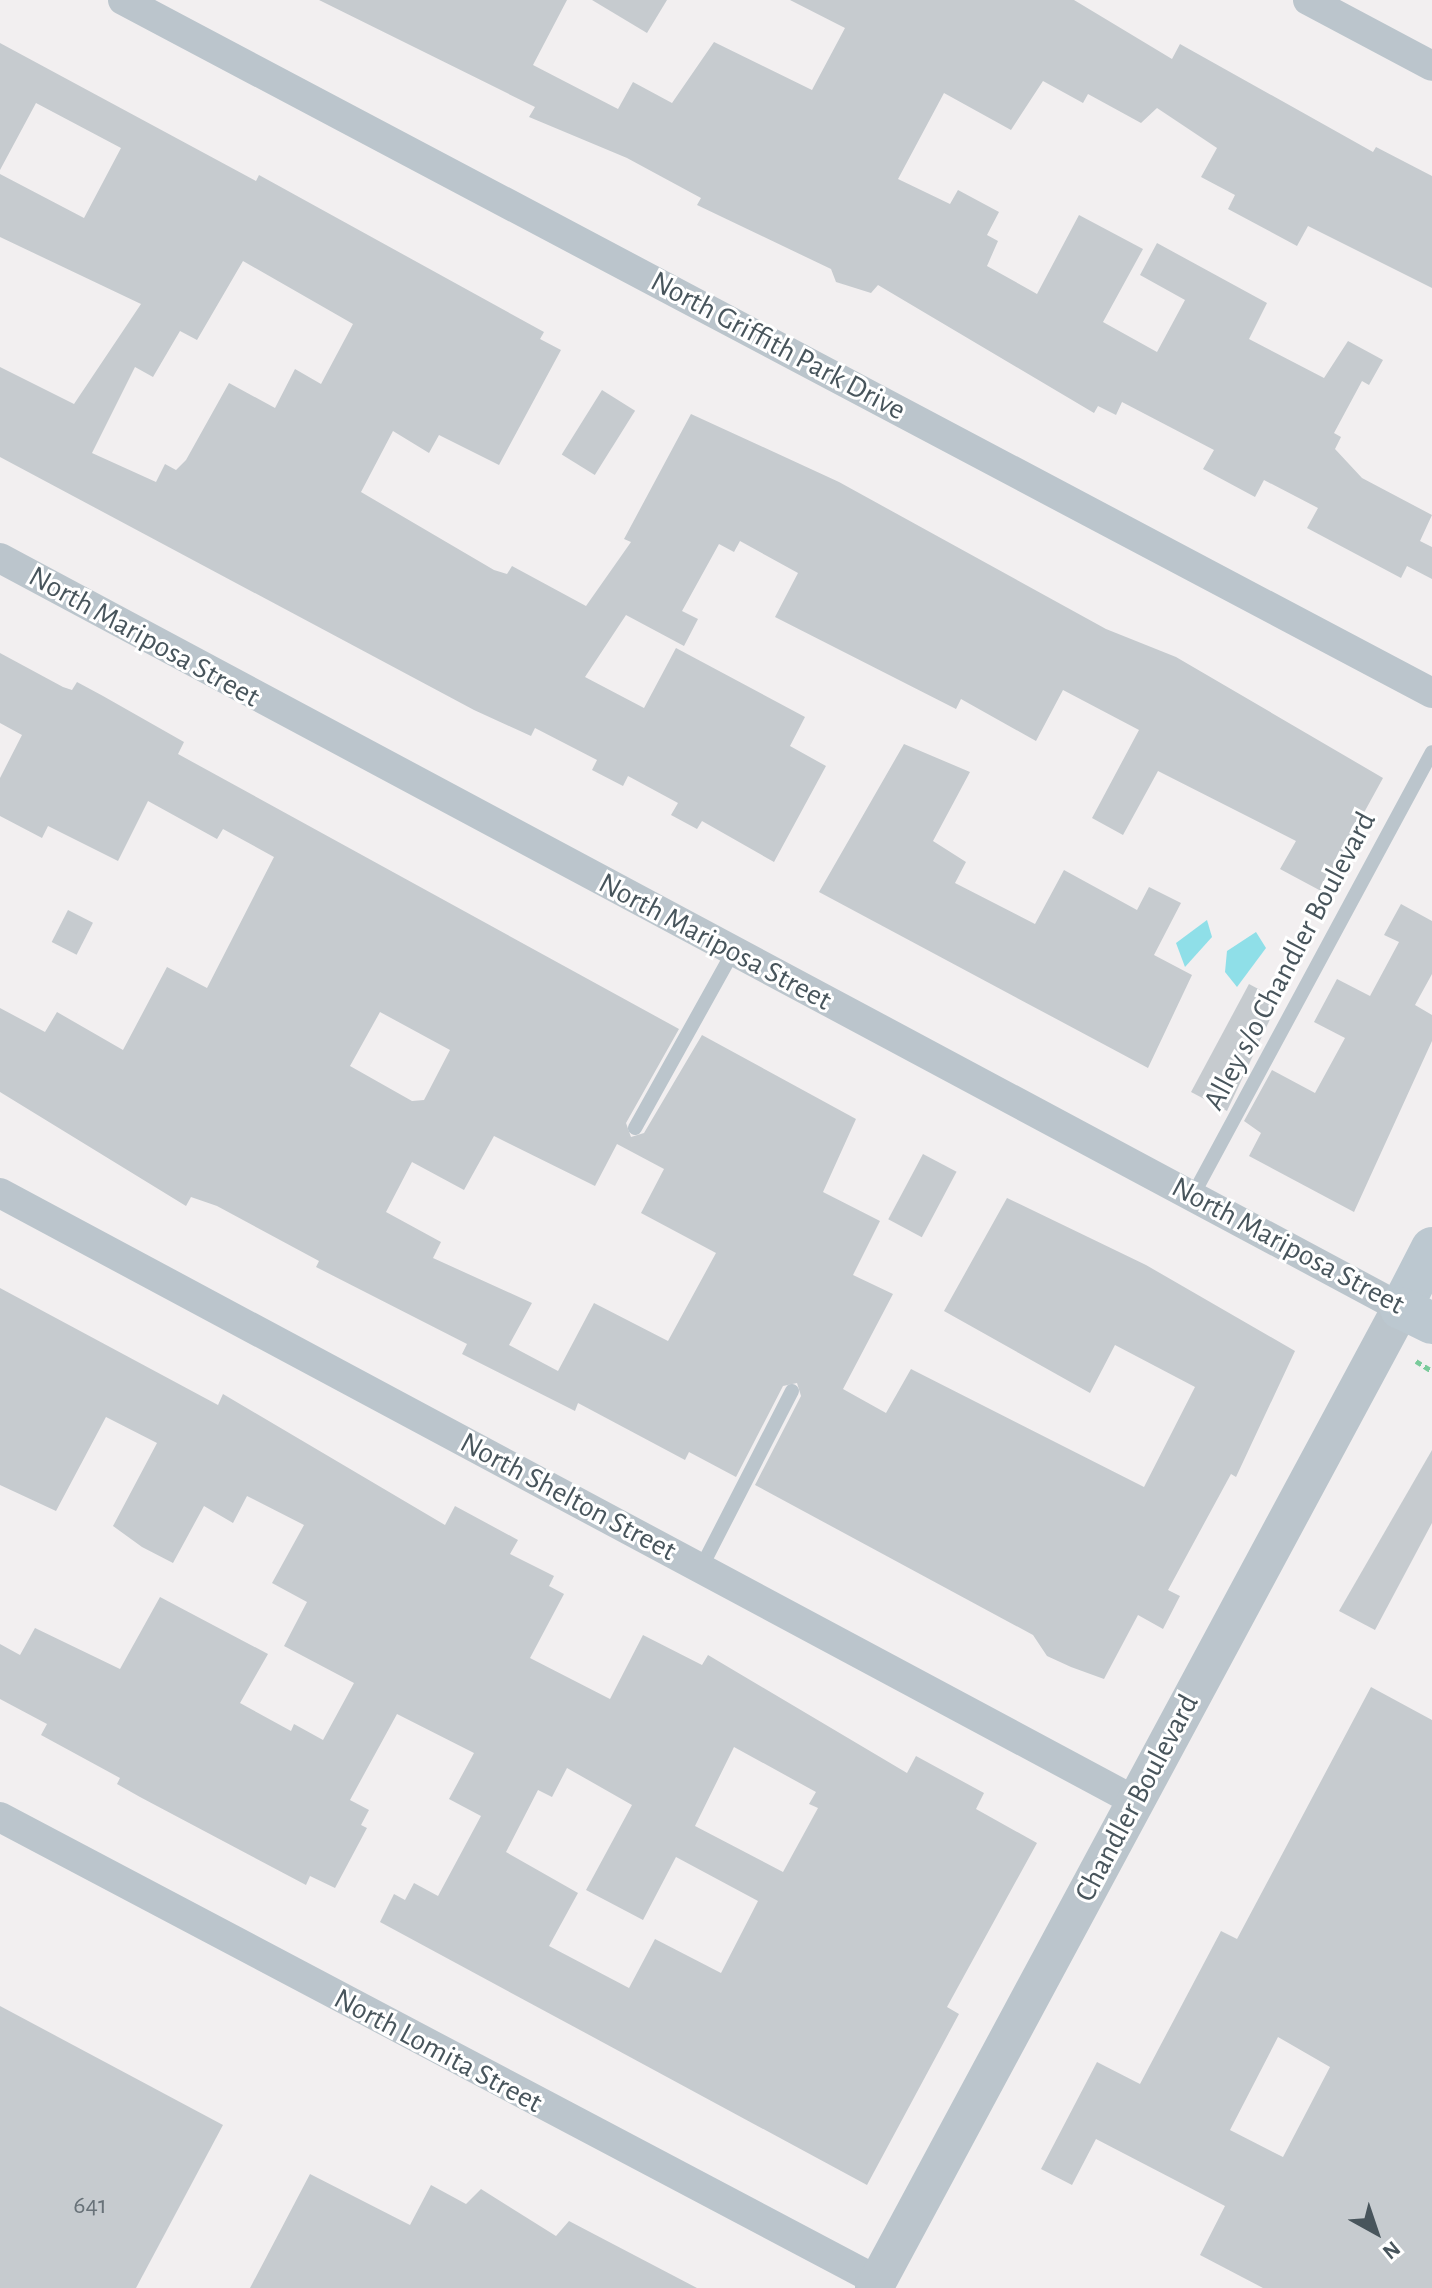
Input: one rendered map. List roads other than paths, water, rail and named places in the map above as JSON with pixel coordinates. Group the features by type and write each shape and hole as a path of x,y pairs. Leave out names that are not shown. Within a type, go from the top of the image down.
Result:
{"main road":[{"path":"1417,1316 1432,1248"}],"street":[{"name":"North Griffith Park Drive","path":"123,0 1432,693"},
{"path":"1308,0 1432,66"},
{"name":"North Mariposa Street","path":"0,558 1417,1316"},
{"name":"North Shelton Street","path":"0,1193 1135,1801"},
{"name":"Chandler Boulevard","path":"876,2284 1135,1801 1417,1316"},
{"name":"North Lomita Street","path":"0,1817 876,2284"}],"lane":[{"name":"Alley s/o Chandler Boulevard","path":"1193,1195 1432,752"},
{"path":"635,1128 733,952"},
{"path":"701,1568 792,1391"}],"water":[{"path":"1207,920 1212,937 1185,967 1176,943"},
{"path":"1256,932 1266,948 1237,987 1225,972 1227,951"}]}
